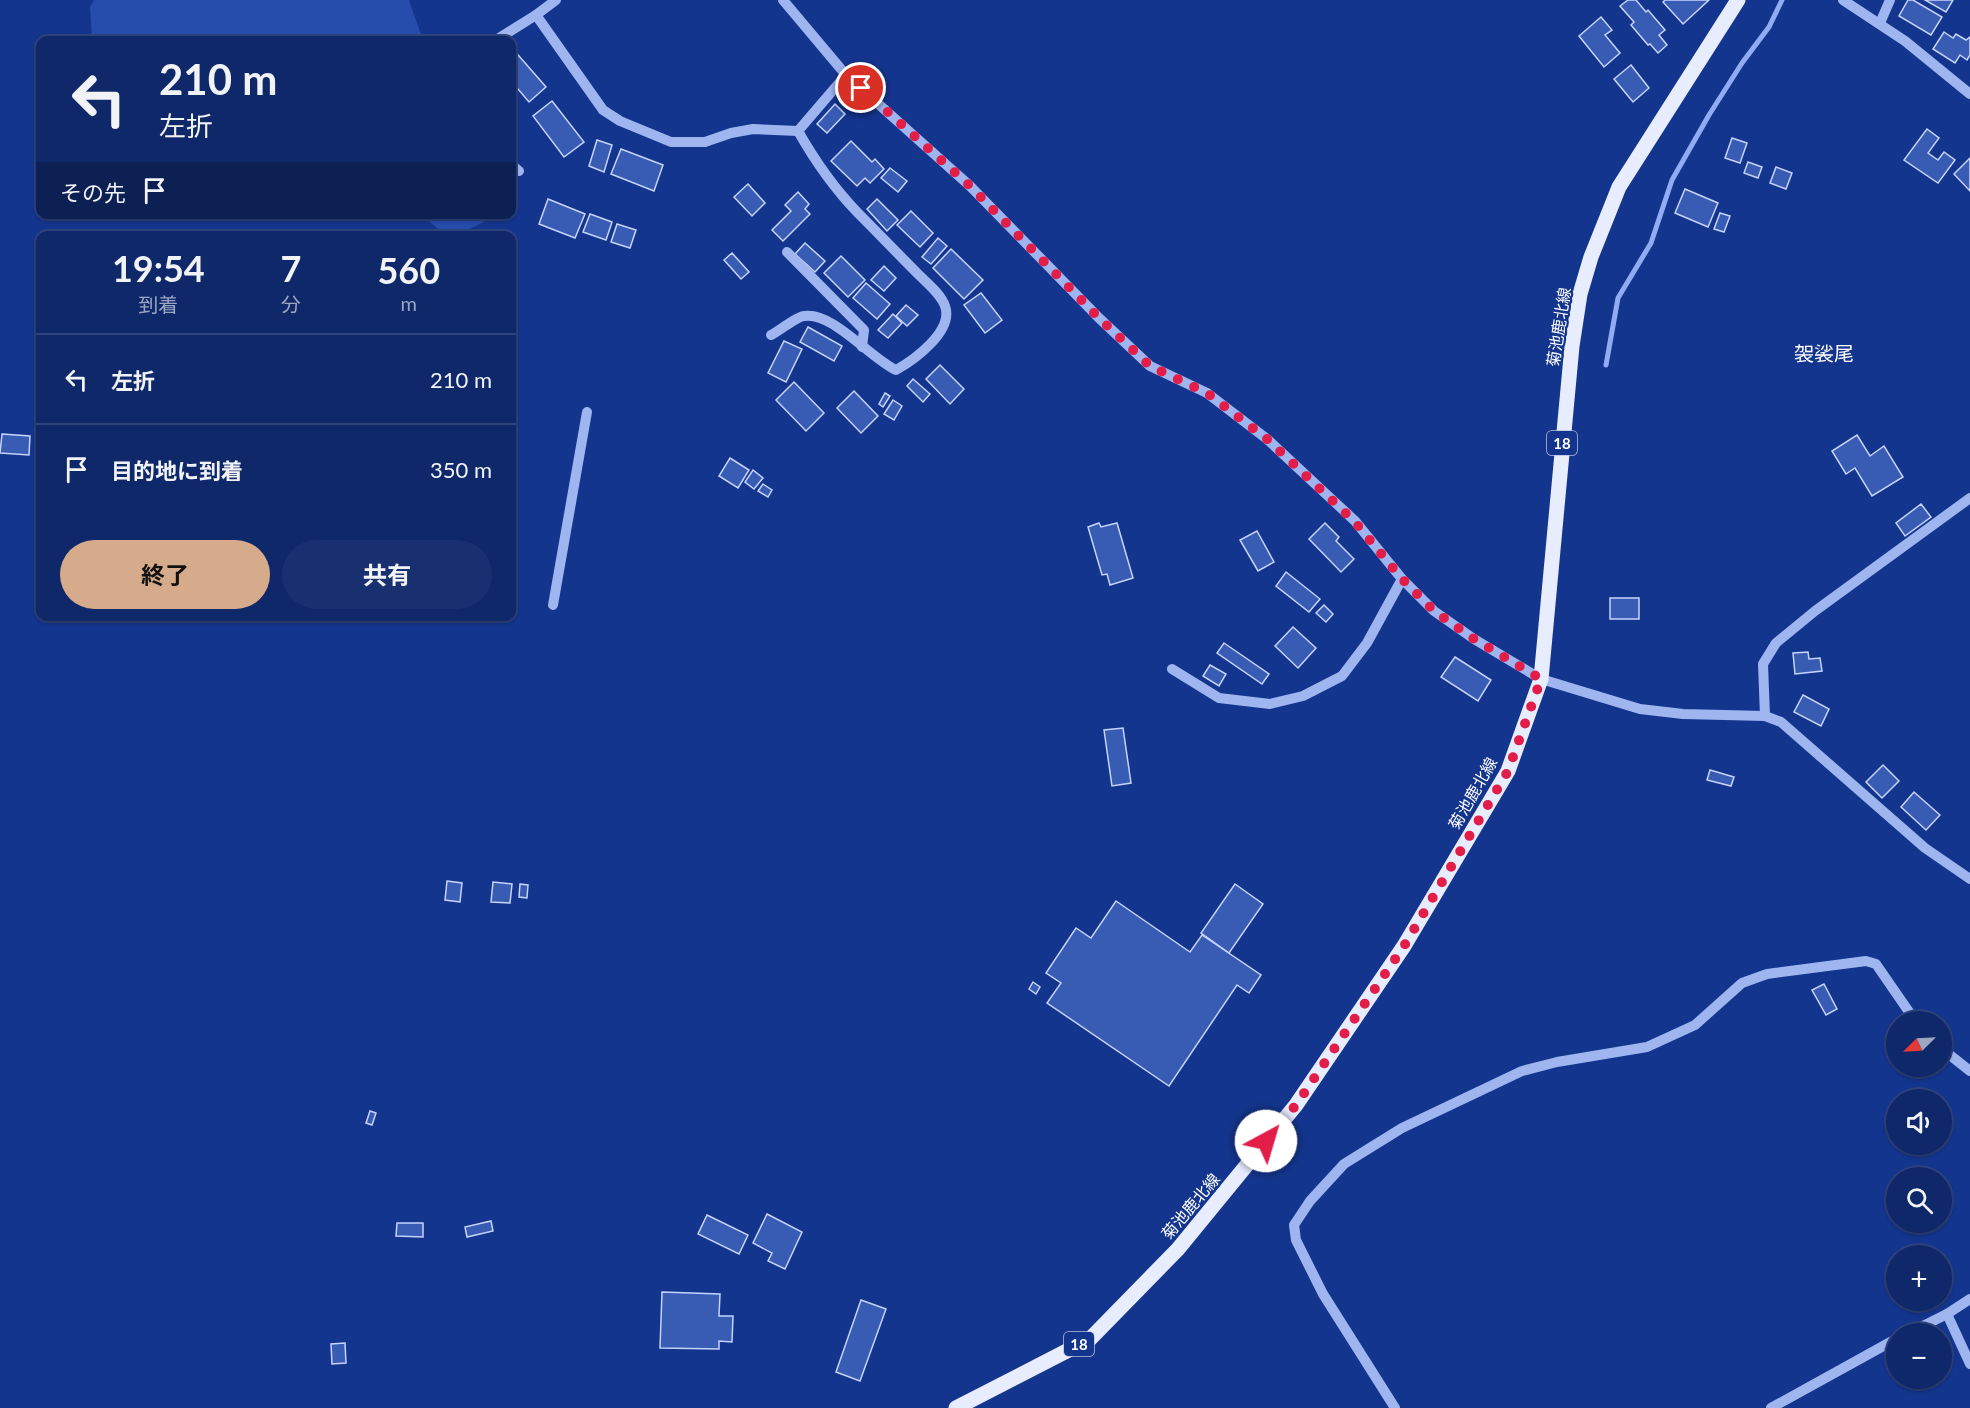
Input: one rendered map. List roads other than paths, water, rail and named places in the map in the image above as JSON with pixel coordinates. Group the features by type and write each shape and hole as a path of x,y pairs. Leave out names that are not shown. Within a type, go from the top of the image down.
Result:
{"main road":[{"name":"菊池鹿北線","path":"956,1408 1090,1338 1178,1249 1296,1105 1404,946 1508,771 1541,679 1572,346 1580,294 1591,257 1619,187 1738,0"}],"street":[{"path":"502,36 556,0"},
{"path":"783,0 846,75 970,186 1099,318 1150,366 1207,393 1267,439 1354,521 1402,579 1434,611 1474,639 1541,679 1640,709 1683,714 1765,716 1781,722 1925,848 1970,879"},
{"path":"1843,0 1880,23 1970,94"},
{"path":"1880,23 1890,0"},
{"path":"536,15 603,110 620,121 670,142 705,142 731,133 753,129 798,131"},
{"path":"798,131 846,75"},
{"path":"771,335 803,316 825,318 883,364 896,370 915,359 933,340 946,321 945,306 934,290 855,210 821,170 798,131"},
{"path":"787,252 864,330 862,346"},
{"path":"553,605 587,412"},
{"path":"1765,716 1763,664 1776,643 1815,611 1970,498"},
{"path":"1172,669 1219,698 1270,704 1303,696 1342,676 1367,643 1402,579"},
{"path":"1395,1408 1323,1294 1296,1240 1294,1225 1310,1201 1344,1164 1402,1128 1522,1071 1557,1062 1647,1047 1685,1030 1695,1025 1742,983 1767,974 1866,961 1876,964 1908,1011"},
{"path":"1952,1057 1970,1071"},
{"path":"1929,1323 1970,1299"},
{"path":"1947,1314 1970,1364"},
{"path":"1771,1408 1886,1345"}],"waterway":[{"path":"1606,365 1618,298 1651,243 1672,180 1709,115 1742,63 1769,27 1782,0"}],"district":[{"name":"袈裟尾","path":"1824,353"}]}
